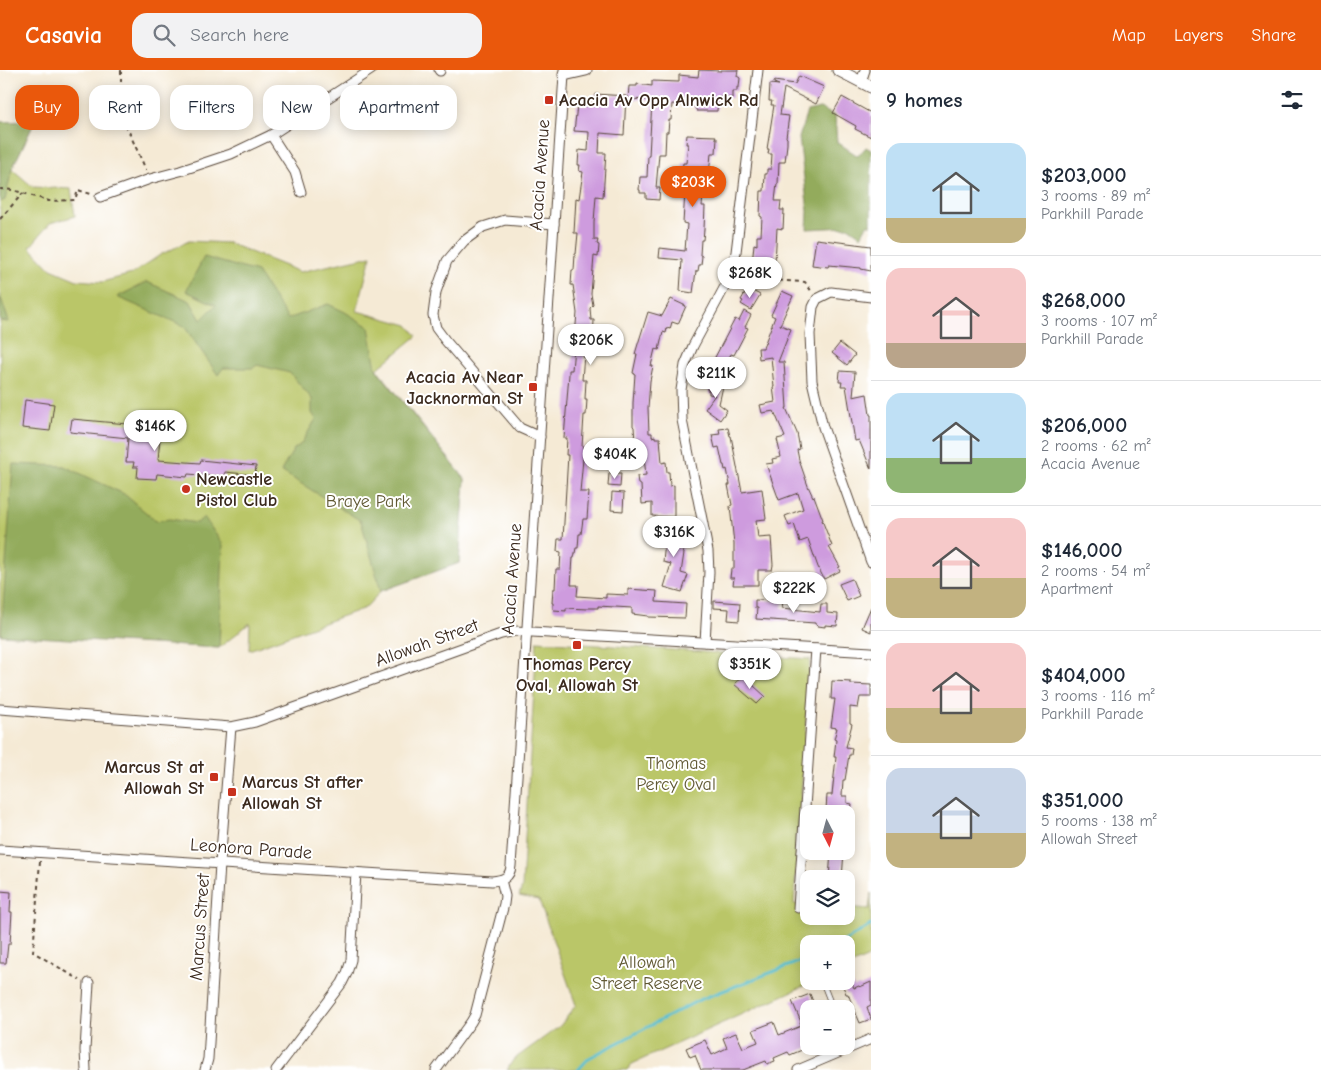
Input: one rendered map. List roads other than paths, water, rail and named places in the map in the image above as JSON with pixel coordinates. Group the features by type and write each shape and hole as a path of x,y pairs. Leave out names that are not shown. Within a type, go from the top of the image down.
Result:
{"street":[{"path":"100,197 150,179 231,154 271,135 371,70"},
{"path":"565,72 586,70"},
{"path":"705,642 709,572 708,551 682,420 681,390 685,365 693,346 730,277 736,252 758,70"},
{"path":"838,70 866,85"},
{"path":"865,70 866,85"},
{"name":"Acacia Avenue","path":"501,880 508,876 511,866 565,72"},
{"path":"271,135 295,172 301,192"},
{"path":"540,438 520,428 445,340 436,328 433,315 436,292 447,262 464,241 483,227 505,220 554,224"},
{"path":"871,297 831,292 816,299 813,307 810,334 812,381 823,426 871,562"},
{"name":"Allowah Street","path":"0,709 231,727 255,722 509,632 871,652"},
{"path":"798,908 816,649"},
{"name":"Marcus Street","path":"205,1070 208,1059 220,864 231,727"},
{"name":"Leonora Parade","path":"0,850 492,881 501,880"},
{"path":"276,1070 342,983 347,973 351,960 356,872"},
{"path":"436,1070 471,1022 474,1015 504,904 505,896 501,880"},
{"path":"86,1070 85,1050 89,983"},
{"path":"855,1043 871,1039"},
{"path":"798,1070 828,1055"},
{"path":"205,1070 211,1070"}],"waterway":[{"path":"855,935 871,925"},
{"path":"578,1070 589,1058 699,1000 800,961"}],"place":[{"name":"Acacia Av Opp Alnwick Rd","path":"549,100"},
{"name":"Acacia Av Near Jacknorman St","path":"533,387"},
{"name":"Newcastle Pistol Club","path":"186,489"},
{"name":"Thomas Percy Oval, Allowah St","path":"577,645"},
{"name":"Marcus St at Allowah St","path":"214,777"},
{"name":"Marcus St after Allowah St","path":"232,792"}],"park label":[{"name":"Braye Park","path":"368,501"},
{"name":"Thomas Percy Oval","path":"676,773"},
{"name":"Allowah Street Reserve","path":"647,972"}]}
